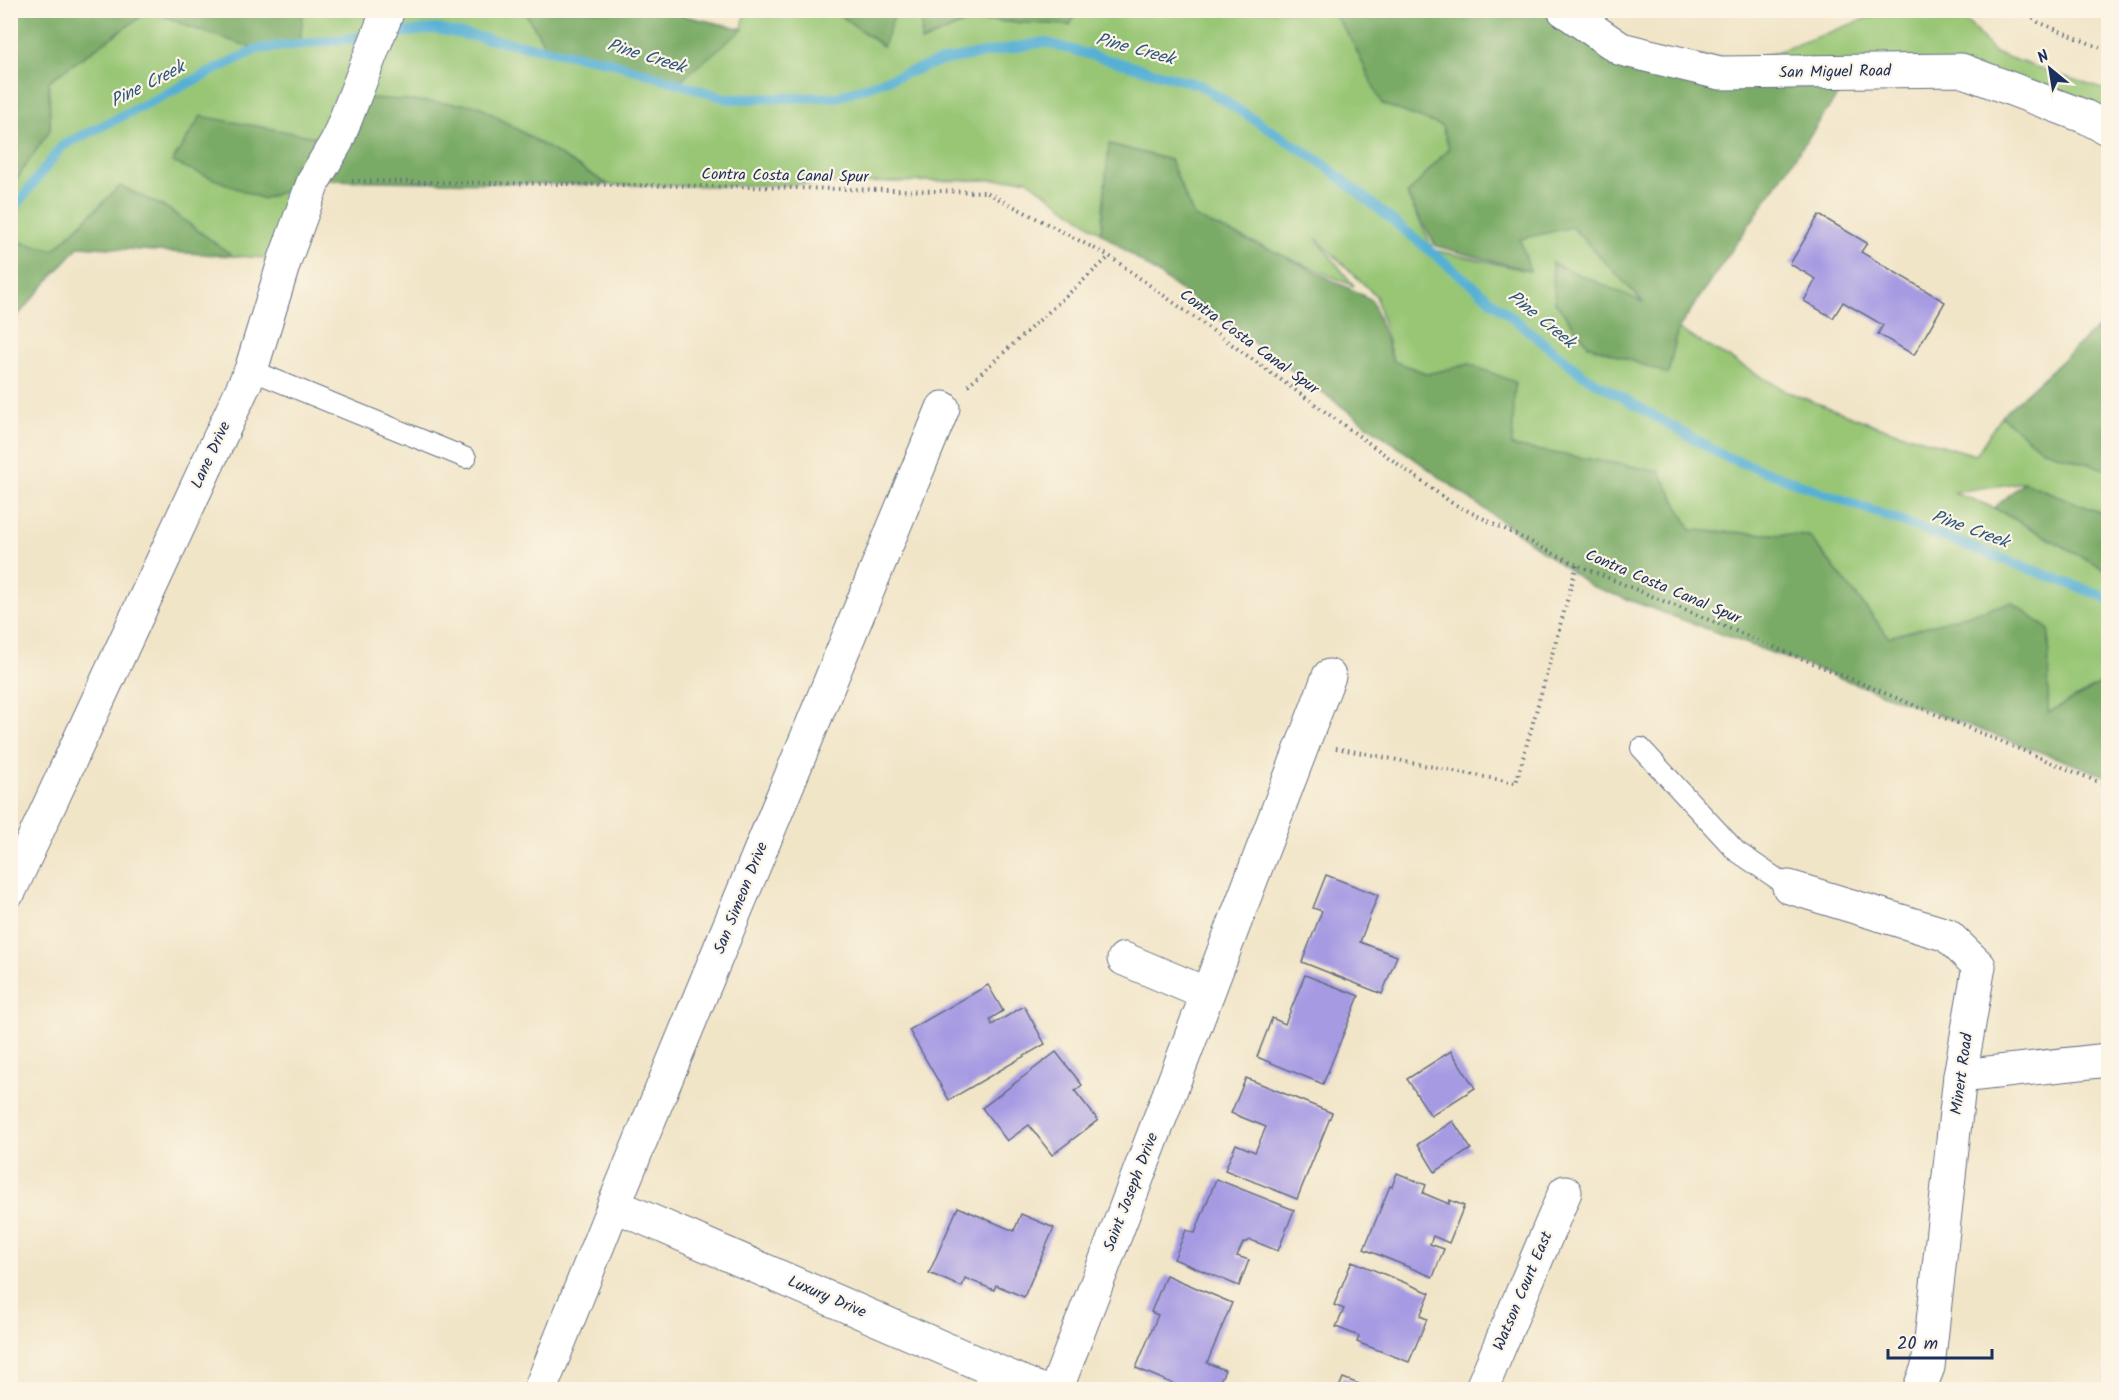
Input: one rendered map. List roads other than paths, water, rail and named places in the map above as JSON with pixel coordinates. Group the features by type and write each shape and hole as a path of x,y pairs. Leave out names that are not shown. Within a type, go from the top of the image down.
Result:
{"street":[{"name":"Lane Drive","path":"10,890 251,370 285,259 315,180 337,141 388,10"},
{"name":"San Miguel Road","path":"1564,10 1622,49 1720,73 1961,70 2086,117 2109,129"},
{"name":"San Simeon Drive","path":"540,1389 943,408"},
{"name":"Saint Joseph Drive","path":"1056,1389 1329,676"},
{"name":"Minert Road","path":"1789,887 1947,935 1979,966 1960,1076 1928,1367 1919,1389"},
{"path":"1124,959 1207,994"},
{"path":"1960,1076 2109,1060"},
{"name":"Watson Court East","path":"1481,1389 1565,1192"},
{"name":"Luxury Drive","path":"614,1205 1040,1389"}],"lane":[{"path":"251,370 466,458"},
{"path":"1641,748 1736,851 1789,887"}],"waterway":[{"name":"Pine Creek","path":"10,214 62,146 257,49 435,29 607,61 728,99 837,97 941,61 1044,42 1200,85 1322,163 1583,375 1724,456 2108,598"}]}
